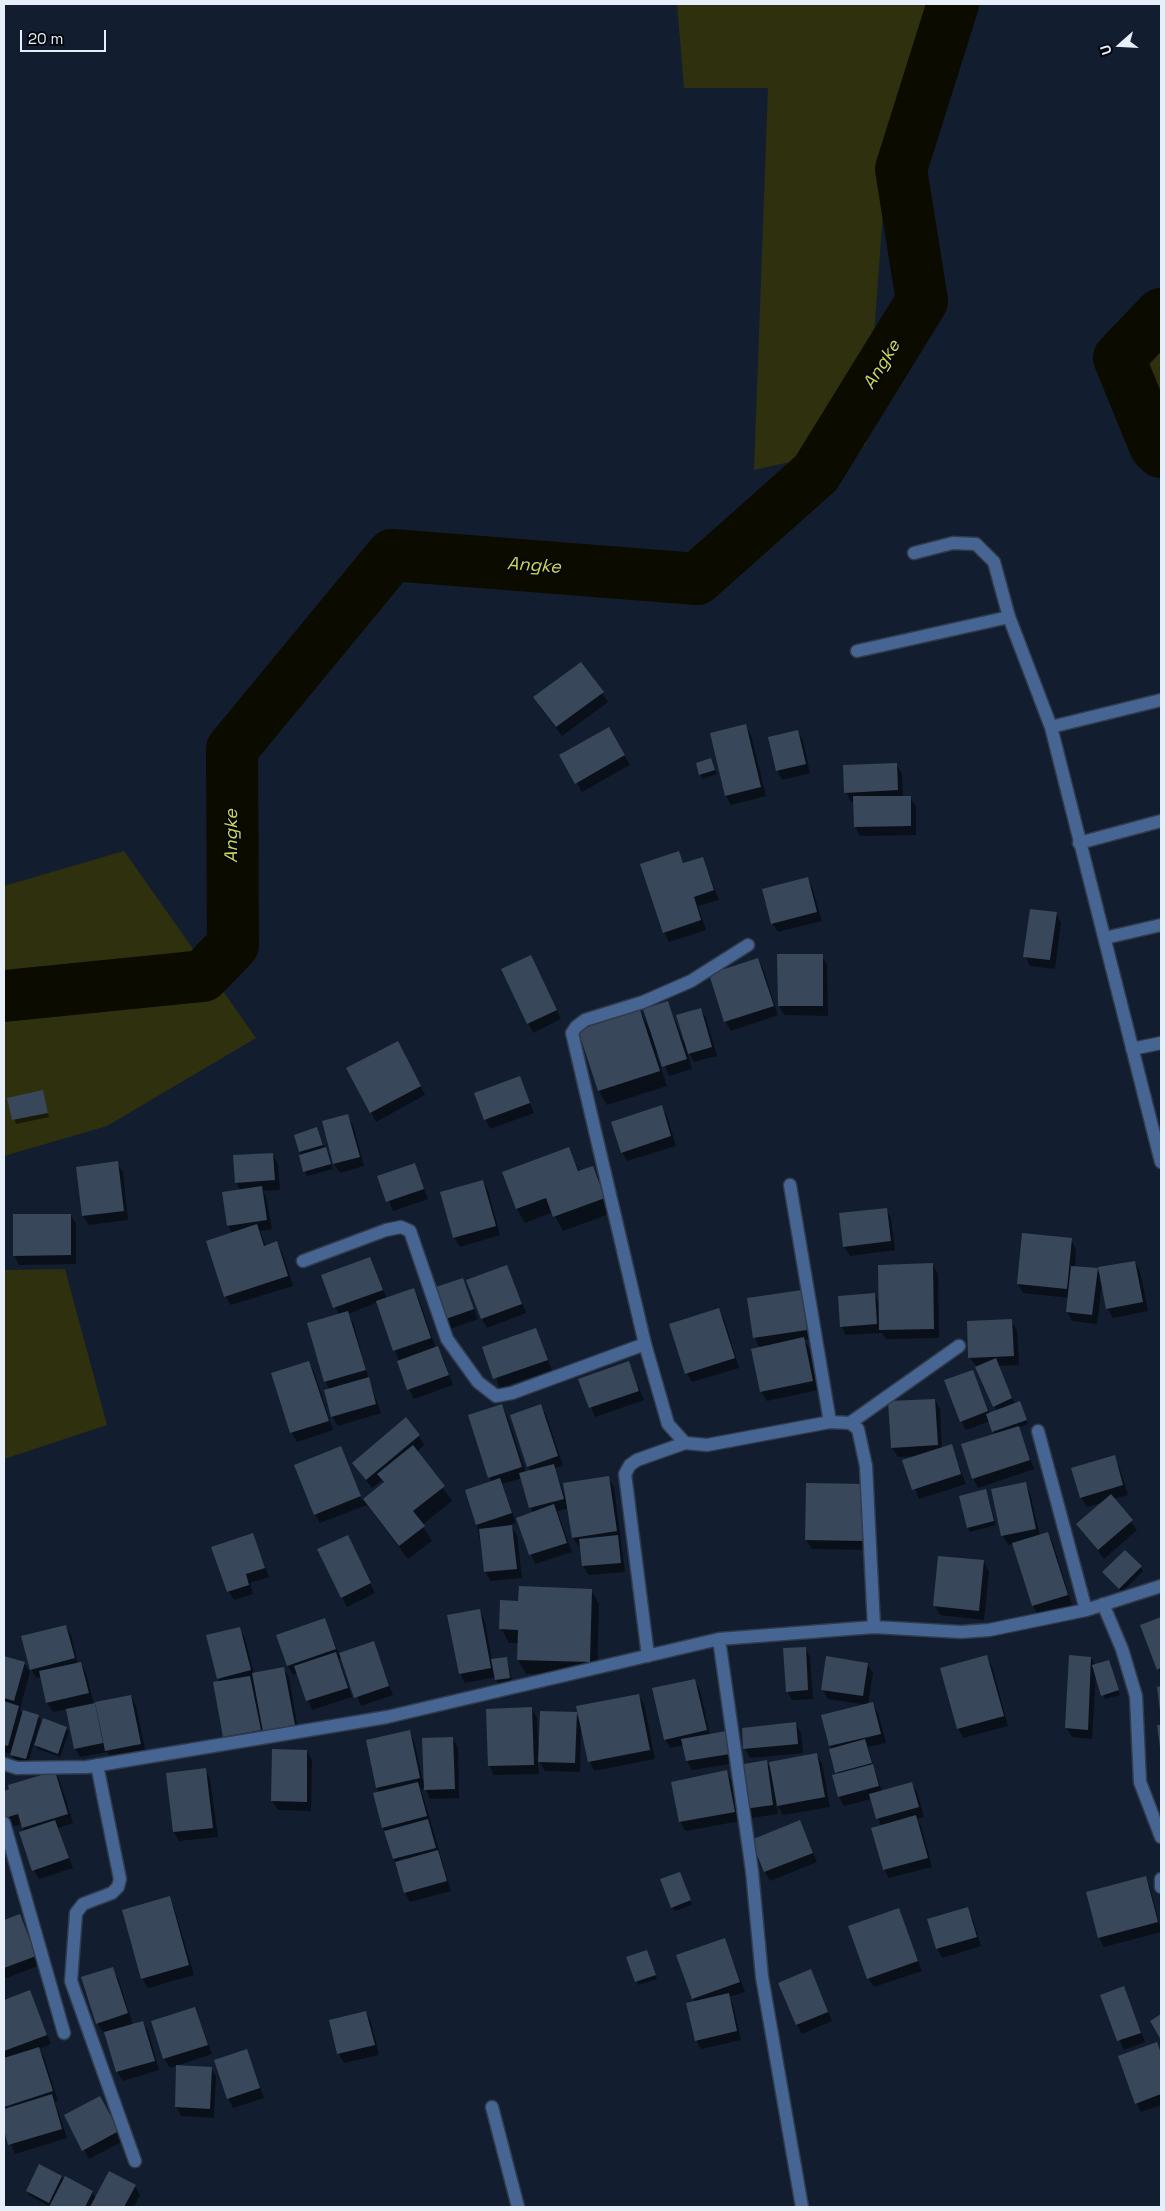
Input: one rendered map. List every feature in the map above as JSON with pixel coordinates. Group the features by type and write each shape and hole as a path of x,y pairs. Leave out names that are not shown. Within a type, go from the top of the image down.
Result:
{"street":[{"path":"914,553 953,543 976,544 994,562 1009,617 1051,727 1078,843 1105,938 1161,1159"},
{"path":"857,651 1009,617"},
{"path":"1051,727 1161,700"},
{"path":"1078,843 1161,821"},
{"path":"1105,938 1161,925"},
{"path":"685,1443 668,1424 645,1344 572,1033 576,1027 586,1020 643,1002 691,980 748,945"},
{"path":"1132,1049 1161,1043"},
{"path":"790,1185 830,1422"},
{"path":"303,1261 386,1230 401,1227 410,1231 448,1339 478,1382 496,1396 512,1393 645,1344"},
{"path":"648,1656 625,1474 630,1465 637,1460 685,1443 707,1445 830,1422 850,1423 959,1346"},
{"path":"850,1423 858,1430 866,1466 874,1628"},
{"path":"1038,1431 1086,1610"},
{"path":"4,1764 17,1768 97,1765 387,1717 719,1639 874,1628 961,1632 989,1630 1086,1610 1161,1586"},
{"path":"1103,1604 1122,1649 1136,1696 1140,1782 1161,1837"},
{"path":"719,1639 752,1871 762,1977 802,2207"},
{"path":"97,1765 120,1879 118,1887 112,1893 83,1904 76,1913 71,1981 135,2160"},
{"path":"4,1823 64,2033"},
{"path":"1161,1879 1161,1888"},
{"path":"492,2107 516,2207"}],"shaded area":[{"path":"677,4 949,4 886,170 866,445 754,470 768,88 684,88"},
{"path":"1161,310 1161,435 1124,370"},
{"path":"124,851 256,1038 107,1126 4,1156 4,886"},
{"path":"65,1269 107,1425 4,1459 4,1270"}],"building":[{"path":"581,662 604,692 556,727 533,697"},
{"path":"746,724 761,787 725,796 710,733"},
{"path":"609,727 625,755 575,784 559,755"},
{"path":"798,730 806,764 776,771 768,737"},
{"path":"711,758 715,770 699,775 696,763"},
{"path":"897,763 898,790 844,793 843,765"},
{"path":"853,796 911,796 911,826 854,827"},
{"path":"679,851 683,863 703,857 714,890 694,897 701,920 663,933 640,864"},
{"path":"808,877 817,912 771,924 762,889"},
{"path":"1030,909 1057,912 1050,960 1023,957"},
{"path":"777,954 823,954 823,1006 778,1006"},
{"path":"531,955 557,1010 527,1024 501,969"},
{"path":"758,958 774,1006 724,1022 709,974"},
{"path":"668,1001 687,1059 662,1067 643,1009"},
{"path":"701,1008 712,1047 688,1054 676,1015"},
{"path":"640,1010 660,1071 598,1091 578,1030"},
{"path":"398,1041 421,1086 370,1113 346,1068"},
{"path":"520,1076 530,1103 484,1120 474,1093"},
{"path":"43,1090 48,1113 12,1120 7,1098"},
{"path":"662,1105 671,1136 621,1153 611,1122"},
{"path":"348,1114 360,1157 333,1164 322,1121"},
{"path":"317,1127 323,1145 299,1152 294,1135"},
{"path":"326,1147 331,1164 303,1172 299,1155"},
{"path":"569,1147 578,1171 593,1166 605,1198 553,1217 546,1198 516,1209 502,1172"},
{"path":"273,1153 275,1180 235,1183 233,1155"},
{"path":"118,1161 124,1211 82,1216 76,1167"},
{"path":"415,1163 424,1189 386,1202 377,1176"},
{"path":"483,1180 496,1226 453,1238 440,1192"},
{"path":"262,1186 267,1220 227,1226 222,1192"},
{"path":"887,1208 891,1241 843,1247 839,1213"},
{"path":"13,1214 71,1214 71,1255 13,1256"},
{"path":"257,1224 264,1246 277,1241 288,1276 224,1297 206,1241"},
{"path":"1022,1233 1072,1238 1067,1289 1017,1284"},
{"path":"370,1257 383,1290 333,1308 321,1275"},
{"path":"1135,1261 1143,1302 1106,1309 1098,1267"},
{"path":"933,1263 934,1329 879,1330 878,1265"},
{"path":"507,1265 522,1304 481,1319 466,1280"},
{"path":"1071,1266 1098,1268 1092,1315 1066,1312"},
{"path":"463,1278 474,1309 443,1320 433,1288"},
{"path":"414,1288 431,1338 393,1351 376,1301"},
{"path":"802,1290 807,1330 753,1338 747,1298"},
{"path":"875,1293 877,1324 840,1327 838,1296"},
{"path":"719,1308 735,1358 685,1374 669,1324"},
{"path":"348,1311 366,1370 324,1382 307,1323"},
{"path":"1012,1319 1014,1356 968,1358 967,1321"},
{"path":"536,1328 548,1360 493,1379 482,1347"},
{"path":"804,1337 813,1381 760,1392 751,1349"},
{"path":"438,1346 449,1375 407,1390 397,1361"},
{"path":"996,1358 1012,1398 993,1407 975,1367"},
{"path":"309,1361 329,1421 290,1433 271,1373"},
{"path":"629,1361 639,1391 589,1408 578,1379"},
{"path":"973,1370 988,1411 960,1422 944,1380"},
{"path":"369,1377 376,1404 331,1417 324,1390"},
{"path":"935,1399 938,1445 891,1448 888,1401"},
{"path":"1020,1401 1027,1420 992,1432 986,1414"},
{"path":"502,1404 522,1467 488,1478 468,1415"},
{"path":"541,1404 558,1456 527,1467 510,1415"},
{"path":"406,1417 420,1435 366,1480 352,1463"},
{"path":"1019,1426 1030,1460 972,1479 961,1444"},
{"path":"952,1444 961,1474 912,1490 902,1460"},
{"path":"413,1445 445,1486 413,1511 425,1526 399,1546 363,1499 384,1482 377,1474"},
{"path":"341,1446 361,1496 314,1515 294,1465"},
{"path":"1115,1455 1123,1485 1080,1498 1071,1468"},
{"path":"554,1464 564,1499 529,1508 519,1473"},
{"path":"609,1476 617,1531 572,1538 563,1483"},
{"path":"500,1478 512,1513 476,1525 465,1490"},
{"path":"1026,1482 1036,1529 1001,1536 991,1489"},
{"path":"806,1483 865,1484 864,1541 805,1540"},
{"path":"986,1489 994,1521 967,1528 959,1496"},
{"path":"1111,1494 1133,1520 1098,1550 1076,1524"},
{"path":"554,1504 567,1543 529,1555 516,1518"},
{"path":"512,1525 517,1569 484,1572 479,1529"},
{"path":"1048,1532 1068,1595 1032,1606 1012,1543"},
{"path":"253,1533 265,1568 246,1574 249,1585 227,1592 211,1547"},
{"path":"348,1535 371,1583 341,1598 317,1549"},
{"path":"618,1535 621,1563 582,1566 579,1539"},
{"path":"1125,1550 1142,1566 1119,1589 1102,1572"},
{"path":"938,1556 984,1560 979,1611 933,1606"},
{"path":"519,1586 592,1589 590,1662 517,1660 518,1630 499,1629 500,1600 518,1601"},
{"path":"480,1609 491,1668 459,1674 447,1615"},
{"path":"1161,1617 1161,1668 1157,1670 1140,1625"},
{"path":"325,1618 336,1649 287,1666 276,1635"},
{"path":"66,1625 75,1658 30,1670 21,1636"},
{"path":"240,1627 251,1670 217,1679 206,1635"},
{"path":"374,1641 389,1686 354,1698 339,1653"},
{"path":"806,1647 808,1690 786,1692 783,1648"},
{"path":"336,1652 348,1688 306,1701 294,1666"},
{"path":"987,1655 1004,1716 957,1729 940,1668"},
{"path":"1069,1655 1091,1657 1088,1730 1065,1728"},
{"path":"4,1656 25,1662 14,1701 4,1698"},
{"path":"826,1656 868,1663 863,1696 821,1690"},
{"path":"507,1657 510,1678 495,1680 491,1659"},
{"path":"1109,1660 1119,1690 1101,1696 1092,1665"},
{"path":"81,1662 89,1693 46,1703 39,1671"},
{"path":"284,1667 295,1725 263,1732 252,1673"},
{"path":"250,1676 261,1730 223,1737 213,1682"},
{"path":"695,1679 707,1730 664,1740 652,1688"},
{"path":"1161,1686 1161,1711 1160,1711 1157,1687"},
{"path":"639,1694 650,1750 588,1762 576,1706"},
{"path":"131,1695 141,1744 105,1751 95,1702"},
{"path":"4,1701 19,1706 8,1746 4,1745"},
{"path":"873,1702 881,1734 829,1746 821,1715"},
{"path":"95,1703 103,1743 74,1749 66,1709"},
{"path":"532,1707 534,1765 488,1766 486,1709"},
{"path":"23,1710 39,1715 26,1759 10,1755"},
{"path":"540,1711 577,1712 575,1763 538,1762"},
{"path":"43,1718 67,1727 58,1754 34,1745"},
{"path":"796,1722 798,1744 743,1749 742,1728"},
{"path":"1157,1725 1161,1725 1161,1748 1160,1748"},
{"path":"410,1730 420,1778 376,1788 366,1740"},
{"path":"726,1731 730,1754 686,1761 681,1739"},
{"path":"453,1737 455,1789 424,1790 422,1738"},
{"path":"865,1739 872,1763 835,1773 829,1749"},
{"path":"272,1749 307,1750 307,1802 271,1801"},
{"path":"817,1753 825,1797 777,1806 769,1762"},
{"path":"767,1760 773,1805 744,1809 738,1765"},
{"path":"873,1764 879,1786 838,1797 832,1775"},
{"path":"206,1768 213,1828 173,1832 166,1773"},
{"path":"727,1770 735,1812 679,1822 671,1782"},
{"path":"55,1771 68,1814 22,1828 18,1814 5,1818 4,1791 9,1789 8,1785"},
{"path":"418,1782 427,1816 382,1828 373,1793"},
{"path":"912,1782 919,1807 876,1819 869,1794"},
{"path":"916,1815 928,1858 883,1870 871,1828"},
{"path":"428,1819 436,1848 393,1859 384,1831"},
{"path":"55,1820 69,1858 32,1871 19,1832"},
{"path":"800,1820 813,1853 764,1872 751,1840"},
{"path":"438,1850 447,1881 404,1893 395,1862"},
{"path":"680,1872 691,1900 671,1908 660,1879"},
{"path":"1146,1876 1158,1922 1098,1938 1086,1892"},
{"path":"170,1896 189,1965 141,1979 122,1910"},
{"path":"968,1907 977,1937 936,1949 927,1919"},
{"path":"899,1908 918,1961 867,1979 848,1926"},
{"path":"20,1914 36,1956 4,1968 4,1920"},
{"path":"725,1938 740,1982 692,1999 676,1955"},
{"path":"647,1950 656,1975 635,1982 626,1957"},
{"path":"113,1967 128,2013 96,2024 81,1977"},
{"path":"811,1969 828,2012 796,2025 778,1983"},
{"path":"1124,1986 1141,2033 1117,2041 1100,1995"},
{"path":"30,1990 47,2035 4,2051 4,2000"},
{"path":"729,1993 737,2031 695,2041 686,2003"},
{"path":"195,2007 208,2045 163,2059 151,2021"},
{"path":"366,2011 375,2045 337,2054 329,2020"},
{"path":"1161,2014 1161,2040 1150,2021"},
{"path":"143,2021 155,2061 116,2072 104,2032"},
{"path":"1157,2042 1161,2053 1161,2094 1135,2104 1118,2056"},
{"path":"39,2047 53,2091 4,2107 4,2058"},
{"path":"247,2049 260,2088 227,2099 214,2060"},
{"path":"176,2065 212,2067 210,2109 175,2107"},
{"path":"52,2094 62,2129 8,2145 4,2130 4,2109"},
{"path":"100,2096 119,2131 82,2151 64,2115"},
{"path":"39,2164 62,2176 49,2203 26,2191"},
{"path":"109,2171 136,2185 124,2207 90,2207"},
{"path":"65,2176 93,2191 85,2207 49,2207"}],"waterway":[{"name":"Angke","path":"4,996 203,976 233,945 232,749 392,555 697,579 816,473 922,301 901,169 953,4"},
{"name":"Angke","path":"1161,314 1119,358 1155,446 1161,452"}]}
